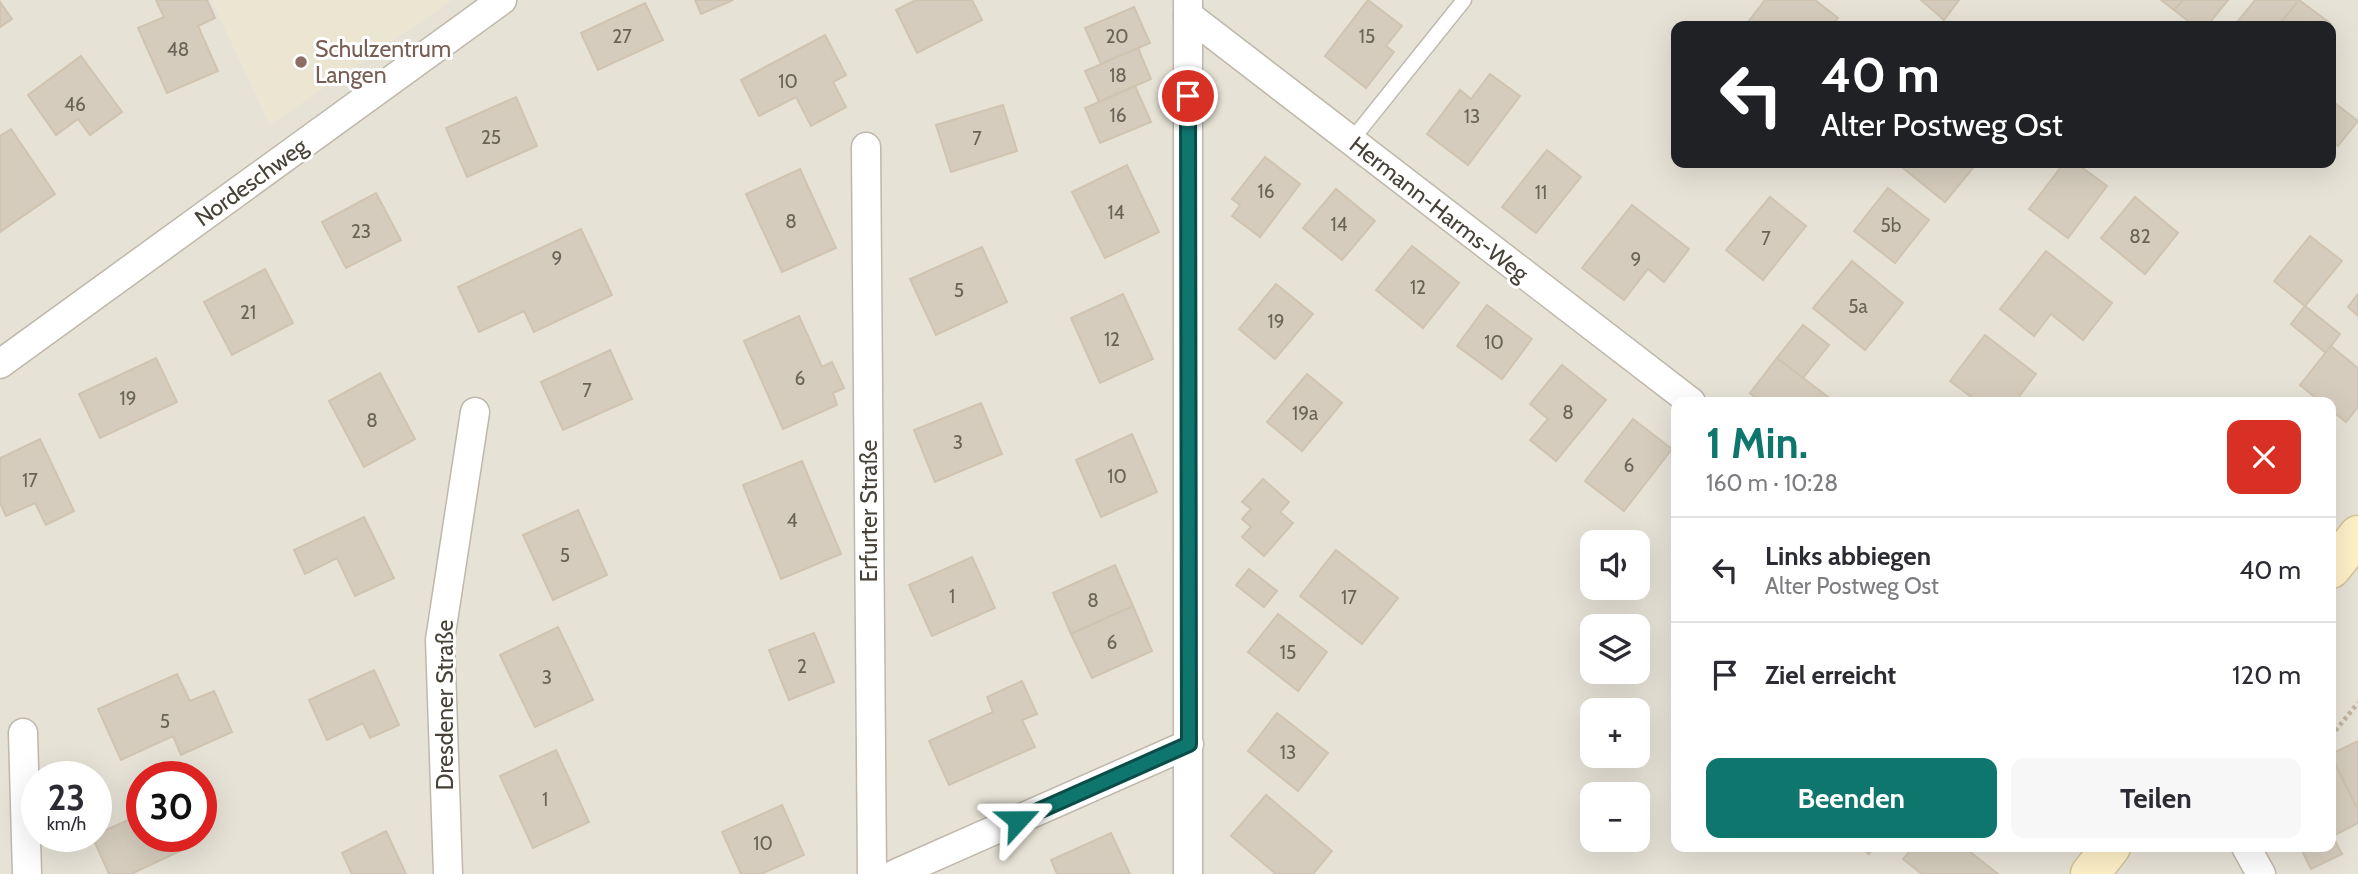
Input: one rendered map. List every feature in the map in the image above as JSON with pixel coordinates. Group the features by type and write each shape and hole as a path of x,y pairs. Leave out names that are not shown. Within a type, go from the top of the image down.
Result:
{"main road":[{"path":"2336,563 2358,535"},
{"path":"2090,874 2107,852"}],"street":[{"name":"Nordeschweg","path":"0,364 502,0"},
{"name":"Hermann-Harms-Weg","path":"1188,8 1350,141 1684,397"},
{"path":"1188,8 1188,874"},
{"name":"Erfurter Straße","path":"866,147 872,874"},
{"name":"Dresdener Straße","path":"448,874 440,640 475,412"},
{"path":"23,733 27,874"},
{"path":"895,874 1189,744"},
{"path":"2249,852 2261,874"}],"lane":[{"path":"1350,141 1464,0"}],"path":[{"path":"2336,730 2358,703"}],"shaded area":[{"path":"0,0 212,0 270,124 451,0 2358,0 2358,874 0,874"},
{"name":"Schulzentrum Langen","path":"212,0 451,0 270,124"}],"building":[{"path":"156,0 207,0 215,18 198,26 218,71 167,93 138,28 164,17"},
{"path":"695,0 733,0 701,14"},
{"path":"916,0 972,0 982,20 917,53 896,10"},
{"path":"1368,0 1402,26 1386,46 1394,52 1366,88 1325,56"},
{"path":"1765,0 1815,0 1838,18 1836,21 1749,21"},
{"path":"1921,0 1959,0 1944,20"},
{"path":"2161,0 2183,0 2174,10"},
{"path":"2183,0 2228,0 2211,21 2188,21 2174,10"},
{"path":"2255,0 2299,0 2282,21 2238,21"},
{"path":"2299,0 2327,21 2282,21"},
{"path":"0,2 12,19 0,27"},
{"path":"645,3 663,40 598,70 581,33"},
{"path":"1134,7 1150,43 1101,64 1085,28"},
{"path":"825,35 846,75 833,82 846,107 811,126 796,97 759,116 741,80"},
{"path":"1138,48 1151,79 1099,102 1085,71"},
{"path":"81,56 122,112 90,135 78,119 56,135 28,95"},
{"path":"1490,74 1520,96 1468,165 1427,134 1460,90 1471,99"},
{"path":"1135,86 1151,122 1100,143 1085,108"},
{"path":"516,97 537,146 467,177 446,128"},
{"path":"2336,104 2358,121 2338,146 2336,145"},
{"path":"1003,105 1017,151 951,172 936,125"},
{"path":"11,129 55,194 0,232 0,136"},
{"path":"1547,150 1581,177 1536,233 1502,207"},
{"path":"1265,157 1300,184 1260,237 1232,216 1240,205 1232,199"},
{"path":"1127,165 1159,232 1105,258 1072,192"},
{"path":"1903,168 1973,168 1945,202"},
{"path":"2060,168 2083,168 2107,186 2068,238 2029,209"},
{"path":"800,169 836,248 782,272 746,194"},
{"path":"1888,188 1929,220 1895,263 1854,231"},
{"path":"1336,189 1375,221 1342,260 1303,228"},
{"path":"376,193 401,240 346,268 322,222"},
{"path":"1770,197 1806,226 1763,280 1726,250"},
{"path":"2135,197 2178,233 2145,274 2101,238"},
{"path":"1632,205 1689,249 1664,282 1648,269 1624,300 1582,268"},
{"path":"581,229 612,295 534,332 524,311 479,332 458,287"},
{"path":"2310,236 2342,261 2305,306 2274,281"},
{"path":"1412,246 1459,283 1423,328 1376,290"},
{"path":"982,247 1007,302 936,335 910,279"},
{"path":"2046,251 2112,303 2083,340 2051,314 2034,336 2000,309"},
{"path":"1852,261 1903,303 1865,350 1813,308"},
{"path":"265,269 293,323 232,355 204,302"},
{"path":"1276,284 1313,314 1275,359 1239,329"},
{"path":"1123,294 1153,359 1100,383 1071,318"},
{"path":"2358,294 2358,316 2348,307"},
{"path":"1487,305 1532,339 1502,379 1457,346"},
{"path":"2305,306 2340,334 2326,353 2291,324"},
{"path":"799,316 822,367 832,362 844,388 833,393 837,405 783,429 744,341"},
{"path":"1803,325 1829,345 1803,378 1777,358"},
{"path":"1985,335 2036,374 2019,397 1971,397 1950,381"},
{"path":"2331,346 2358,368 2358,407 2346,422 2336,414 2336,397 2315,397 2300,385"},
{"path":"610,350 632,399 563,430 541,382"},
{"path":"156,358 177,402 100,438 79,394"},
{"path":"1777,358 1828,397 1755,397 1750,393"},
{"path":"1562,365 1606,400 1556,461 1530,440 1548,419 1530,404"},
{"path":"380,373 415,439 364,467 329,401"},
{"path":"1307,374 1342,403 1302,451 1267,422"},
{"path":"981,403 1002,454 935,482 914,430"},
{"path":"1633,419 1671,448 1624,511 1585,481"},
{"path":"1132,434 1157,492 1101,517 1076,460"},
{"path":"40,439 74,511 46,525 35,503 6,516 0,503 0,458"},
{"path":"802,461 841,554 781,579 743,485"},
{"path":"1263,479 1289,502 1280,512 1293,523 1264,556 1242,537 1251,527 1242,519 1251,509 1242,502"},
{"path":"578,510 607,575 553,600 523,535"},
{"path":"364,517 394,578 355,596 337,558 305,574 294,550"},
{"path":"1336,550 1398,598 1362,644 1300,596"},
{"path":"972,557 995,608 932,636 909,585"},
{"path":"1115,565 1133,606 1071,634 1053,593"},
{"path":"1249,569 1277,591 1264,607 1236,585"},
{"path":"1133,606 1152,651 1092,678 1071,634"},
{"path":"1278,614 1327,652 1298,691 1248,652"},
{"path":"558,627 593,700 535,727 500,655"},
{"path":"814,633 834,682 789,700 769,650"},
{"path":"374,670 399,725 370,738 363,723 327,740 309,700"},
{"path":"177,674 190,701 214,691 232,732 181,755 173,736 121,760 98,709"},
{"path":"1022,681 1037,714 1022,720 1035,747 949,785 929,741 993,712 987,697"},
{"path":"1277,713 1328,753 1298,791 1248,751"},
{"path":"2358,741 2356,807 2336,765 2336,752"},
{"path":"556,750 589,822 533,848 500,776"},
{"path":"2336,768 2358,810 2358,823 2336,834"},
{"path":"1266,795 1332,851 1313,874 1276,874 1231,836"},
{"path":"782,805 804,855 761,874 741,874 722,832"},
{"path":"126,821 126,852 178,852 131,874 109,874 99,852 112,852 112,827"},
{"path":"386,831 406,874 352,874 342,853"},
{"path":"1111,833 1130,874 1057,874 1051,860"},
{"path":"2336,843 2342,854 2311,869 2302,852 2336,852"},
{"path":"1909,852 1970,852 1998,874 1922,874 1903,859"}],"place":[{"name":"Schulzentrum Langen","path":"301,62"}],"route":[{"path":"1018,820 1189,744 1188,96"}]}
